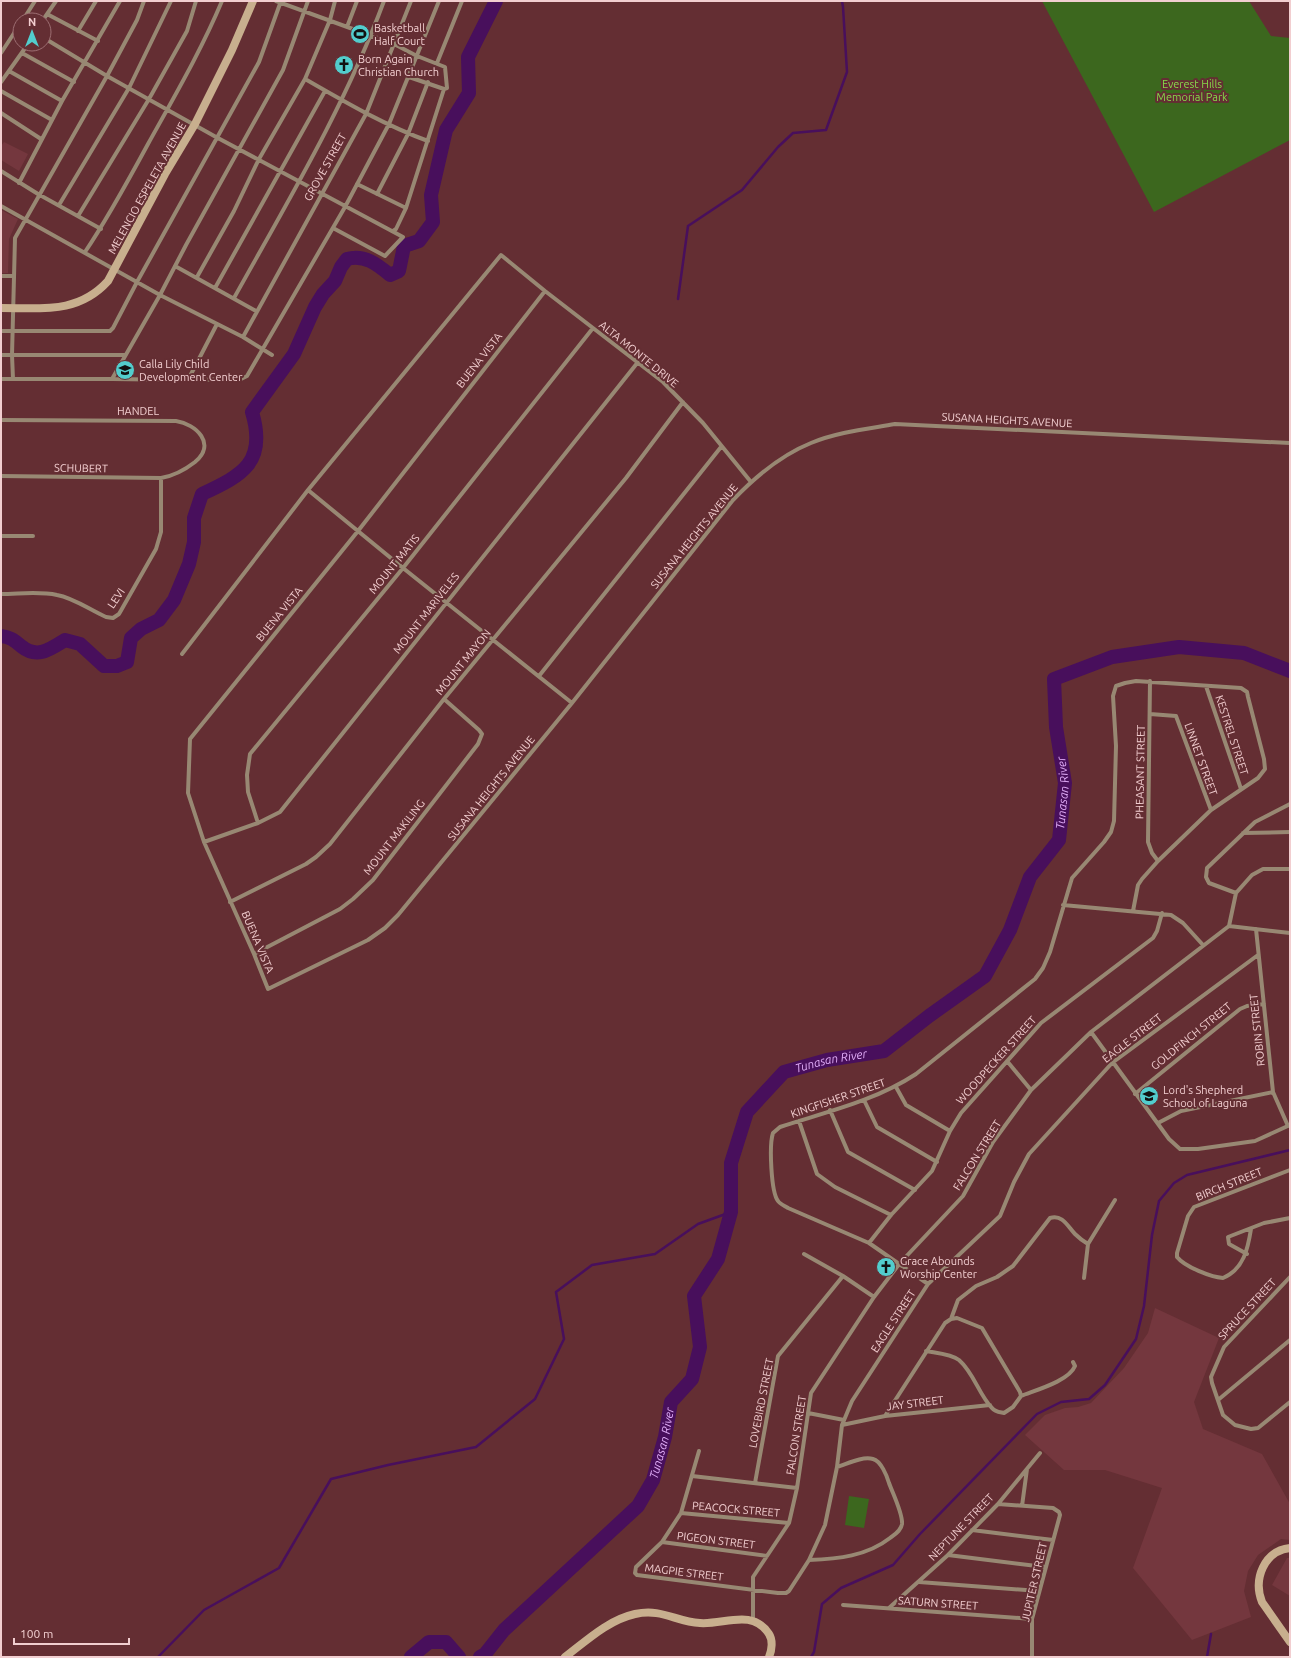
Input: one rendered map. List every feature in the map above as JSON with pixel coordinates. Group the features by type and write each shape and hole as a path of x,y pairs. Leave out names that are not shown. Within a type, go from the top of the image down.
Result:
{"street":[{"path":"28,12 35,1"},
{"path":"48,12 56,1"},
{"path":"78,31 96,1"},
{"path":"19,183 62,101 120,1"},
{"path":"13,379 12,355 15,238 38,194 107,76 137,20 144,1"},
{"path":"59,205 129,88 171,1"},
{"path":"78,216 149,99 187,31 196,1"},
{"path":"84,252 101,229 168,109 206,39 222,1"},
{"name":"MELENCIO ESPELETA AVENUE","path":"1,308 57,307 77,303 94,294 108,281 116,269 165,174 195,124 232,50 253,1"},
{"path":"112,378 160,295 283,70 308,1"},
{"path":"197,277 305,79 330,20 335,1"},
{"path":"347,27 358,1"},
{"path":"234,298 299,182 342,100 371,36 384,1"},
{"name":"GROVE STREET","path":"243,337 366,114 411,1"},
{"path":"1,379 112,378 188,380 244,378 247,376 345,207 388,124 409,77 439,1"},
{"path":"437,63 462,1"},
{"path":"1,331 110,331 113,328 216,137 259,62 279,2 394,44 416,56 445,67 447,86 444,89 406,208 396,229 393,231"},
{"path":"52,17 98,41"},
{"path":"1,53 12,36"},
{"path":"52,43 107,76 216,137 260,159 299,182 403,237 385,256 333,228"},
{"path":"1,82 22,53 74,82"},
{"path":"9,71 62,101"},
{"path":"409,77 428,82 444,89"},
{"path":"305,79 366,114 408,134 428,141"},
{"path":"377,194 408,134 428,82"},
{"path":"1,91 52,120"},
{"path":"215,288 325,91"},
{"path":"1,114 41,139"},
{"path":"1,171 19,183 101,229"},
{"path":"357,184 406,208"},
{"path":"1,206 160,295 243,337 272,354"},
{"name":"ALTA MONTE DRIVE","path":"308,490 501,254 545,291 663,382 703,423 751,482"},
{"path":"175,266 256,311"},
{"path":"1,276 14,276"},
{"name":"BUENA VISTA","path":"268,989 204,842 188,793 190,739 358,530 545,291"},
{"path":"188,380 217,324"},
{"name":"MOUNT MATIS","path":"258,823 248,792 247,775 250,754 403,568 593,328"},
{"path":"1,355 125,355"},
{"name":"MOUNT MARIVELES","path":"204,842 258,823 280,812 285,807 638,362"},
{"name":"MOUNT MAYON","path":"230,902 306,864 324,850 444,699 616,490 683,402"},
{"name":"HANDEL","path":"1,420 171,420 189,424 200,433 203,439 204,446 201,454 196,461 172,476 161,478"},
{"name":"SUSANA HEIGHTS AVENUE","path":"268,989 368,940 385,928 398,915 572,703 733,500 751,482 781,459 811,443 849,431 895,424 1290,443"},
{"path":"539,676 721,447"},
{"name":"SCHUBERT","path":"1,476 161,478"},
{"name":"LEVI","path":"1,594 49,593 67,597 106,617 113,618 119,614 156,549 161,532 161,478"},
{"path":"182,654 308,490 572,703"},
{"path":"1,536 33,536"},
{"name":"KINGFISHER STREET","path":"928,1284 900,1263 869,1243 788,1208 778,1201 774,1191 771,1138 776,1130 830,1110 864,1100 896,1087 916,1074 1035,979 1043,968 1050,952 1072,878 1111,832 1114,821 1116,746 1113,696 1116,686 1136,681 1150,681"},
{"path":"1133,911 1138,886 1142,879 1158,861 1211,810 1258,778 1265,769 1264,758 1247,692 1240,688 1150,681"},
{"name":"PHEASANT STREET","path":"1150,681 1148,842 1158,861"},
{"name":"KESTREL STREET","path":"1206,686 1241,789"},
{"name":"MOUNT MAKILING","path":"254,954 340,909 363,890 373,880 478,744 482,734 479,730 444,699"},
{"name":"LINNET STREET","path":"1150,714 1176,716 1211,810"},
{"path":"1236,894 1209,883 1206,877 1206,868 1255,822 1290,804"},
{"path":"1242,833 1290,832"},
{"path":"1290,869 1263,869 1257,872 1236,894 1229,926 1290,932"},
{"path":"1063,905 1162,913 1178,918 1203,945"},
{"name":"WOODPECKER STREET","path":"869,1243 891,1215 926,1180 937,1162 950,1131 961,1113 1007,1061 1044,1020 1151,940 1157,931 1162,913"},
{"name":"FALCON STREET","path":"753,1621 753,1576 789,1523 797,1488 811,1392 874,1297 900,1263 963,1196 993,1142 1032,1090 1091,1032 1229,926"},
{"name":"ROBIN STREET","path":"1256,929 1273,1092 1289,1125"},
{"name":"EAGLE STREET","path":"752,1589 786,1593 792,1588 809,1560 825,1525 837,1467 842,1425 852,1401 928,1284 1000,1216 1014,1182 1028,1154 1112,1063 1258,955"},
{"name":"GOLDFINCH STREET","path":"1135,1094 1240,1009 1247,1006 1264,1004"},
{"path":"1091,1032 1135,1094 1174,1145 1180,1149 1198,1149 1255,1141 1289,1125"},
{"path":"1007,1061 1032,1090"},
{"path":"896,1087 906,1105 950,1131"},
{"path":"1158,1123 1180,1112 1273,1092"},
{"path":"864,1100 877,1127 937,1162"},
{"path":"830,1110 848,1152 915,1190"},
{"path":"799,1121 818,1174 835,1187 891,1215"},
{"name":"BIRCH STREET","path":"1251,1229 1247,1254 1234,1272 1223,1278 1216,1278 1185,1264 1177,1257 1177,1252 1188,1216 1194,1207 1290,1170"},
{"path":"1084,1278 1088,1244 1115,1200"},
{"path":"951,1319 958,1300 976,1286 997,1277 1013,1266 1029,1247 1045,1222 1050,1218 1056,1216 1062,1219 1068,1224 1074,1233 1088,1244"},
{"path":"1247,1254 1234,1248 1228,1241 1228,1237 1264,1223 1290,1218"},
{"path":"804,1254 843,1276 874,1297"},
{"name":"LOVEBIRD STREET","path":"755,1483 778,1356 843,1276"},
{"name":"SPRUCE STREET","path":"1290,1277 1222,1350 1211,1380 1223,1415 1228,1421 1235,1425 1251,1429 1258,1428 1290,1402"},
{"path":"885,1416 945,1323 951,1319 957,1318 982,1328 1021,1396"},
{"path":"1218,1400 1290,1340"},
{"path":"926,1351 952,1356 958,1359 969,1371 995,1411 1004,1413 1012,1407 1021,1396 1067,1377 1073,1371 1075,1366 1073,1362"},
{"name":"JAY STREET","path":"842,1425 885,1416 990,1405"},
{"path":"808,1413 844,1420"},
{"name":"MAGPIE STREET","path":"699,1450 681,1513 662,1542 636,1567 635,1571 637,1575 752,1589"},
{"name":"NEPTUNE STREET","path":"889,1608 948,1554 998,1504 1040,1453"},
{"path":"809,1560 829,1559 869,1551 886,1541 902,1527 901,1515 888,1481 879,1464 874,1459 866,1459 837,1467"},
{"path":"998,1504 1022,1506 1027,1468"},
{"path":"692,1476 797,1488"},
{"name":"JUPITER STREET","path":"1022,1506 1053,1508 1059,1512 1060,1515 1032,1619 1032,1657"},
{"name":"PEACOCK STREET","path":"681,1513 789,1523"},
{"path":"972,1530 1053,1540"},
{"name":"PIGEON STREET","path":"662,1542 767,1556"},
{"path":"1290,1548 1278,1551 1268,1560 1261,1571 1259,1595 1262,1602 1290,1642"},
{"path":"948,1554 1045,1567"},
{"path":"918,1582 1039,1591"},
{"name":"SATURN STREET","path":"843,1605 1032,1619"},
{"path":"565,1657 604,1628 626,1617 646,1612 662,1613 699,1623 736,1619 753,1621 760,1624 770,1636 771,1648 769,1657"}],"shaded area":[{"path":"4,142 28,154 19,171 1,160 1,146"},
{"path":"1,210 18,219 9,239 8,273 1,273"},
{"path":"1155,1308 1219,1338 1194,1402 1203,1429 1262,1454 1290,1504 1290,1540 1281,1539 1258,1555 1248,1571 1244,1591 1251,1617 1192,1640 1133,1568 1162,1488 1105,1470 1064,1470 1025,1435 1045,1415 1065,1408 1078,1407 1091,1403 1124,1368 1148,1333"},
{"path":"1287,1558 1290,1558 1290,1596 1272,1585"}],"green space":[{"name":"Everest Hills Memorial Park","path":"1042,1 1249,1 1271,36 1290,38 1290,140 1154,212"},
{"path":"849,1496 869,1499 864,1528 845,1525"}],"waterway":[{"path":"1,636 12,639 32,652 43,652 65,640 80,644 104,666 117,666 127,662 131,638 141,629 159,620 174,600 189,564 194,542 194,518 202,494 229,480 240,473 248,465 254,455 256,443 256,429 252,412 294,354 315,307 323,294 335,281 341,267 347,259 359,258 370,261 390,275 399,271 404,246 419,241 433,222 431,195 446,130 469,93 468,57 496,1"},
{"path":"678,299 688,226 742,190 778,147 793,133 826,130 847,72 842,1"},
{"name":"Tunasan River","path":"480,1657 485,1654 504,1630 638,1506 653,1480 665,1437 671,1402 692,1379 700,1347 694,1296 718,1259 731,1212 731,1163 747,1112 784,1072 827,1060 884,1051 929,1016 985,976 1010,930 1030,877 1059,840 1065,783 1056,727 1054,679 1112,657 1179,647 1244,653 1290,671"},
{"path":"811,1657 814,1652 822,1604 841,1588 893,1565 920,1534 1037,1414 1061,1402 1089,1399 1105,1385 1136,1339 1144,1306 1152,1235 1159,1201 1174,1183 1187,1175 1290,1150"},
{"path":"158,1657 204,1610 279,1568 331,1479 388,1465 476,1447 535,1399 564,1339 556,1292 592,1265 655,1254 698,1224 731,1212"},
{"path":"1207,1657 1211,1634"},
{"name":"Tunasan River","path":"411,1657 429,1642 446,1642 459,1657"}],"place":[{"name":"Basketball Half Court","path":"360,34"},
{"name":"Born Again Christian Church","path":"344,65"},
{"name":"Calla Lily Child Development Center","path":"125,370"},
{"name":"Lord's Shepherd School of Laguna","path":"1149,1096"},
{"name":"Grace Abounds Worship Center","path":"886,1267"}]}
